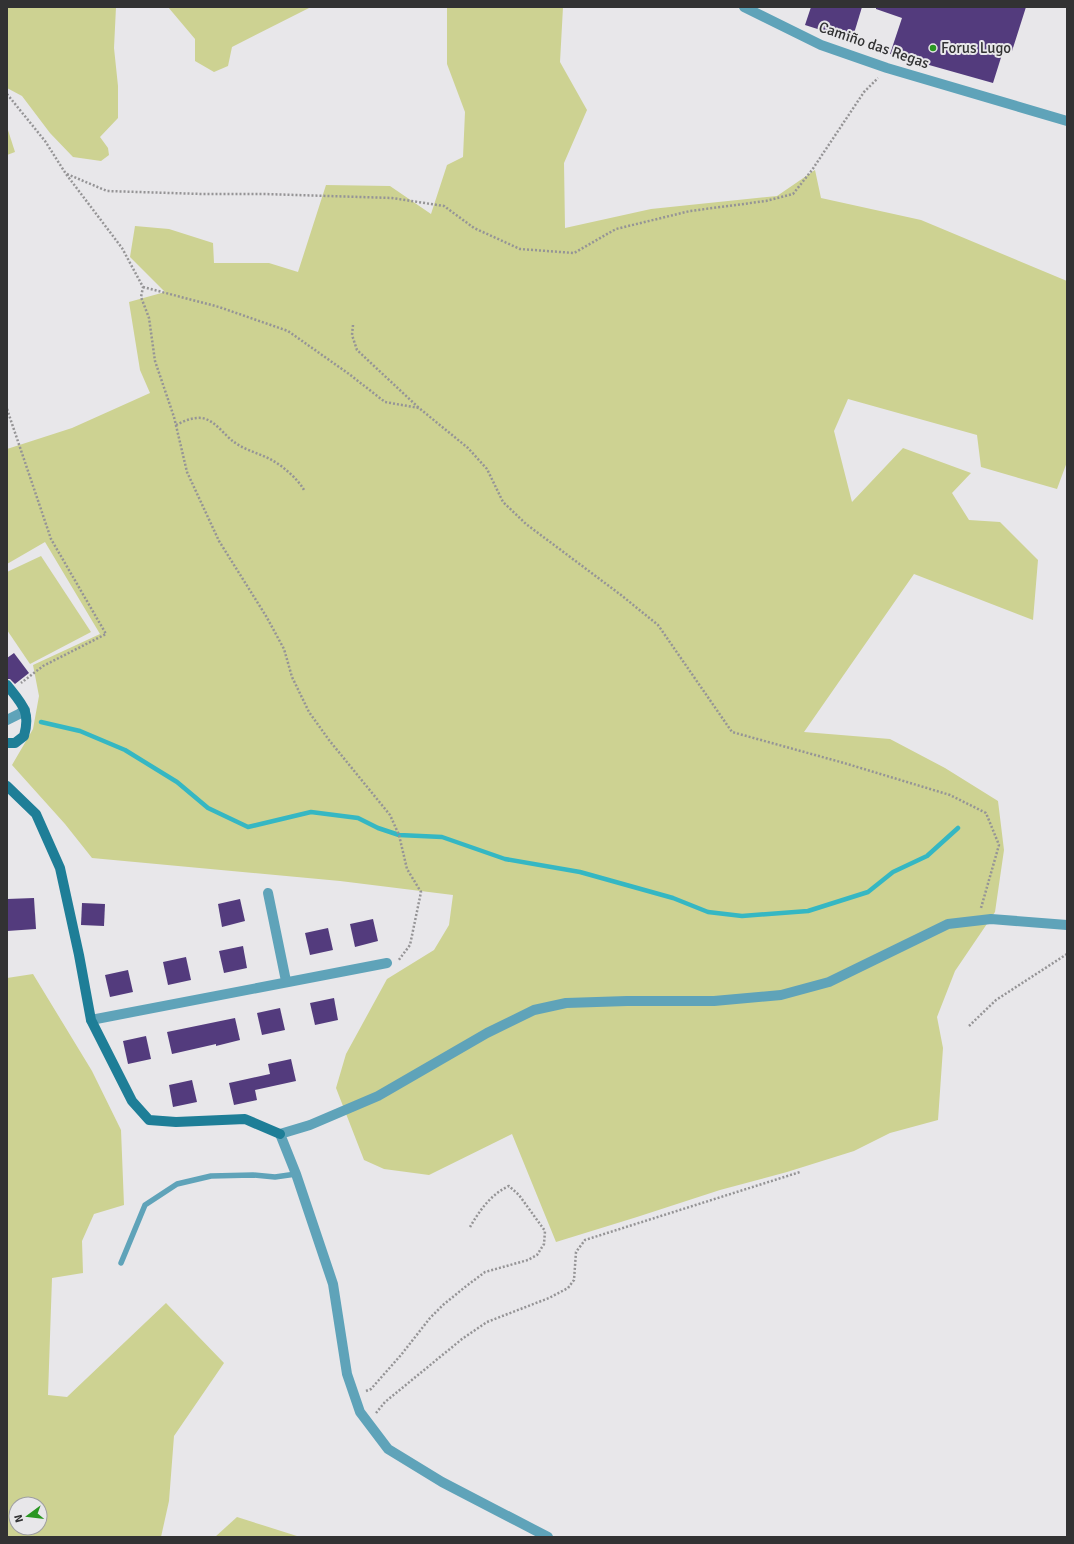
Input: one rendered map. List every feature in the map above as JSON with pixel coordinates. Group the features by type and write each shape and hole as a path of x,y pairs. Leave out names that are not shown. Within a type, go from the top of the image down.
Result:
{"street":[{"name":"Camiño das Regas","path":"744,7 821,45 887,68 1067,121"},
{"path":"7,743 15,743 24,736 28,724 22,704 9,688"},
{"path":"7,720 25,710"},
{"path":"7,786 36,814 60,868 79,955 91,1020 132,1101 149,1120 176,1122 245,1119 280,1134 310,1125 378,1096 487,1033 534,1010 566,1004 627,1001 714,1001 781,995 829,982 948,924 991,919 1067,925"},
{"path":"268,893 286,982"},
{"path":"91,1020 387,963"},
{"path":"280,1134 296,1174 333,1284 347,1374 360,1412 388,1449 442,1482 548,1537"}],"lane":[{"path":"121,1263 145,1205 177,1184 211,1176 275,1176 296,1174"}],"path":[{"path":"66,174 107,191 392,198 444,206 474,228 520,249 574,253 616,229 690,211 766,201 793,194 812,170 864,92 887,68"},
{"path":"7,94 45,141 66,174 122,248 143,287 142,298 150,318 155,361 176,425 187,472 218,541 266,616 284,649 292,677 309,712 329,740 390,815 399,835 407,869 421,892 410,945 398,960 387,963"},
{"path":"143,287 219,308 288,331 349,374 385,402 419,408"},
{"path":"353,325 352,335 357,350 419,408 473,454 487,469 503,502 526,524 621,595 658,625 732,732 950,795 986,814 999,845 978,920"},
{"path":"7,409 51,539 106,634 43,666 9,688"},
{"path":"176,425 189,419 204,418 221,429 232,441 243,448 272,460 298,480 304,490"},
{"path":"969,1026 996,1000 1067,954"},
{"path":"368,1423 385,1402 462,1339 487,1322 549,1298 568,1288 574,1280 576,1252 585,1240 800,1172"},
{"path":"355,1398 371,1389 401,1355 430,1318 484,1272 528,1260 537,1256 544,1244 545,1231 519,1195 509,1186 498,1191 479,1213 470,1227"}],"green space":[{"path":"7,7 116,7 114,48 118,86 118,118 100,137 108,148 109,155 101,161 73,157 50,133 22,96 7,88"},
{"path":"168,7 311,7 232,47 228,66 214,72 195,61 195,39"},
{"path":"447,7 563,7 560,62 587,110 564,163 565,228 651,209 777,196 815,170 821,198 921,220 1067,281 1067,462 1057,489 981,467 977,435 848,399 834,431 852,502 903,448 971,473 952,493 969,520 1000,522 1038,560 1033,620 914,574 804,732 890,739 945,768 998,801 1004,850 995,912 955,971 937,1017 943,1048 938,1120 890,1133 854,1151 787,1172 720,1190 556,1242 512,1134 429,1175 384,1169 364,1160 336,1088 346,1054 387,979 434,950 449,925 453,895 340,881 92,858 65,824 12,765 33,729 39,696 33,665 100,634 45,542 7,564 7,449 72,428 150,393 140,370 129,302 165,292 130,257 135,226 169,229 213,243 214,263 269,263 298,272 326,185 390,186 431,214 447,165 463,157 465,112 447,64"},
{"path":"7,127 15,152 7,155"},
{"path":"41,556 91,632 30,664 7,630 7,572"},
{"path":"33,974 92,1071 121,1130 124,1205 94,1214 82,1241 83,1273 52,1278 48,1395 67,1397 166,1303 224,1363 174,1436 169,1501 161,1537 7,1537 7,978"},
{"path":"237,1517 300,1537 215,1537"}],"building":[{"path":"811,7 862,7 852,40 805,25"},
{"path":"876,7 1026,7 1012,51 1004,48 993,83 890,54 902,18 876,9"},
{"path":"14,653 29,673 15,684 10,679 7,679 7,658"},
{"path":"34,898 36,929 7,931 7,899"},
{"path":"240,899 245,921 222,927 218,904"},
{"path":"82,903 105,904 104,926 81,925"},
{"path":"373,919 378,941 355,947 350,924"},
{"path":"328,928 333,950 310,955 305,933"},
{"path":"243,946 247,968 224,973 219,951"},
{"path":"186,957 191,980 168,985 163,962"},
{"path":"128,970 133,992 110,997 105,975"},
{"path":"334,998 338,1020 315,1025 310,1003"},
{"path":"280,1008 285,1030 262,1035 257,1013"},
{"path":"235,1018 240,1040 172,1054 167,1032"},
{"path":"146,1036 151,1059 128,1064 123,1041"},
{"path":"291,1059 296,1081 255,1090 257,1100 234,1105 229,1083 270,1074 268,1064"},
{"path":"192,1080 197,1102 173,1107 169,1085"}],"waterway":[{"path":"41,722 80,731 125,750 177,782 208,808 248,827 311,812 358,818 378,828 399,835 442,837 505,859 580,872 673,898 708,912 742,916 808,911 868,892 893,872 927,856 958,828"}],"place":[{"name":"Forus Lugo","path":"933,48"}]}
